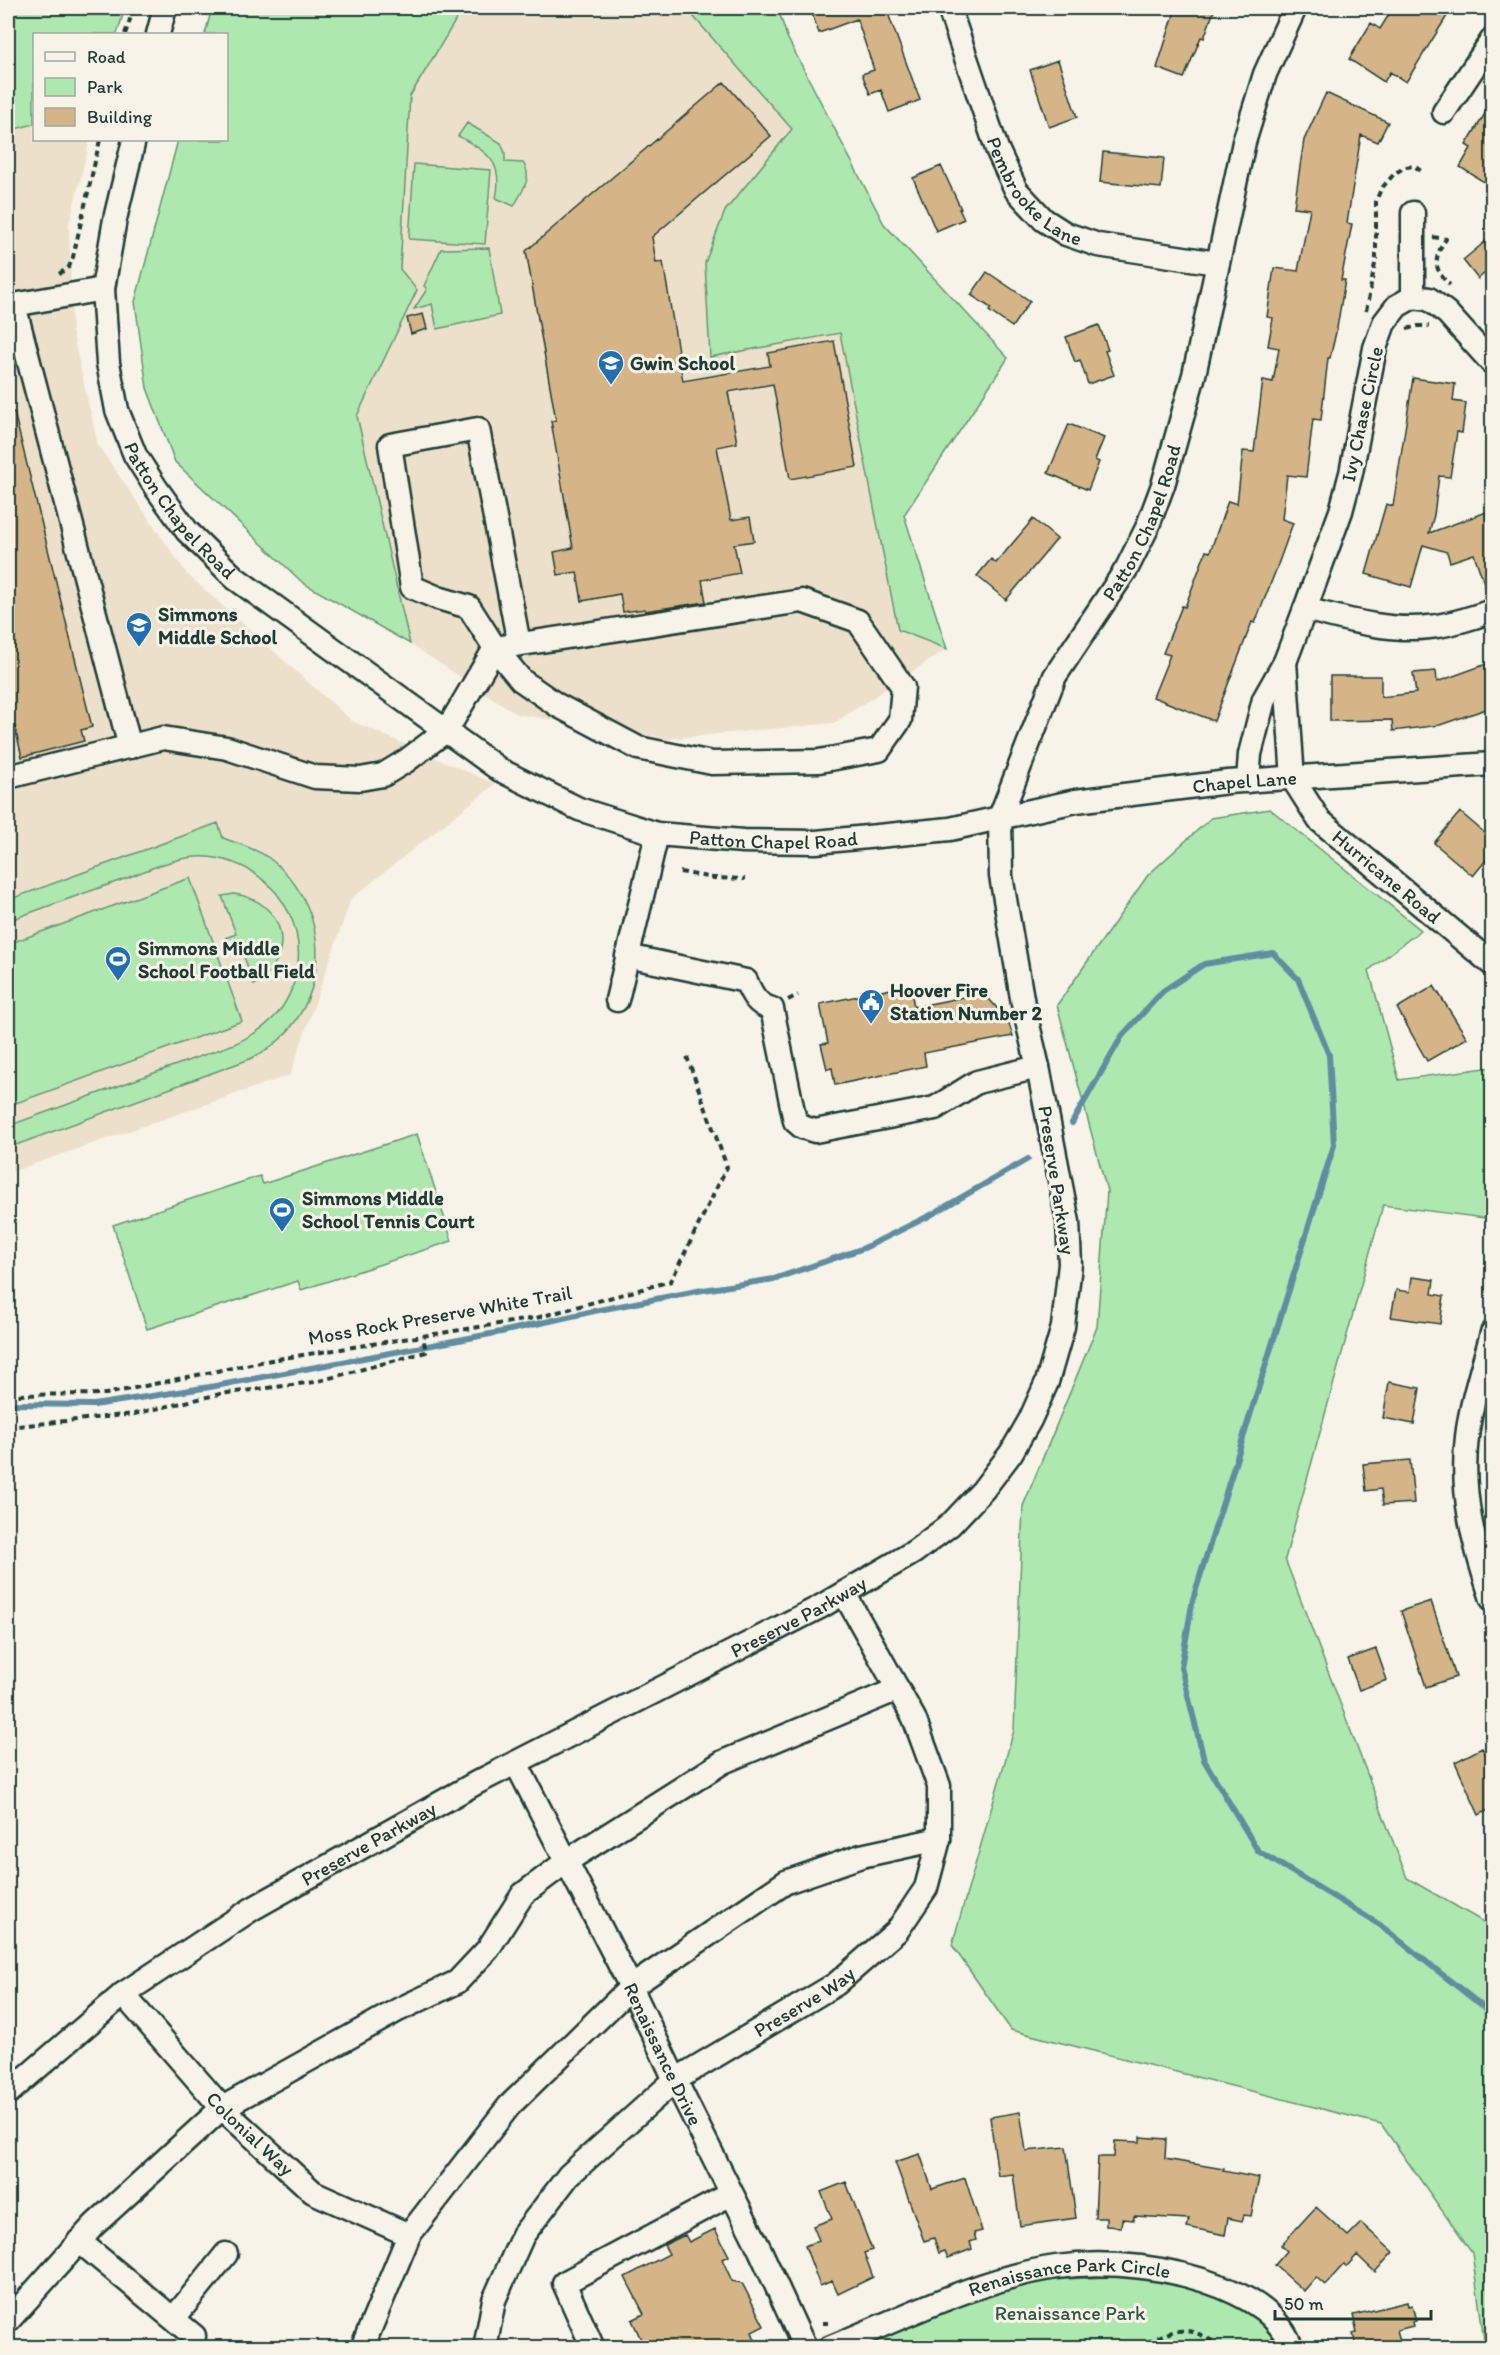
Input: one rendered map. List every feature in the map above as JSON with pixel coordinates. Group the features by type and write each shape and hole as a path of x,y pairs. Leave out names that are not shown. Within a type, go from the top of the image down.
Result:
{"street":[{"path":"158,33 165,8"},
{"name":"Pembrooke Lane","path":"949,8 997,149 1016,190 1044,220 1066,234 1098,245 1217,263"},
{"name":"Patton Chapel Road","path":"134,141 115,219 103,289 108,363 117,410 135,455 187,531 235,578 500,770 579,809 657,834 743,841 816,842 950,829 1000,817 1055,676 1127,568 1147,528 1164,485 1194,375 1244,142 1266,75 1295,8"},
{"path":"1444,112 1492,40"},
{"path":"1413,223 1413,297 1428,299 1447,313 1492,363"},
{"path":"103,289 11,305 130,747"},
{"name":"Ivy Chase Circle","path":"1248,781 1250,754 1264,699 1284,662 1305,609 1346,492 1375,348 1384,323 1397,306 1413,297"},
{"path":"495,648 802,601 858,621 903,687 900,720 879,750 819,761 712,763 638,748 557,705 520,680 495,648 469,608 412,587 390,445 478,429 519,644"},
{"path":"1305,609 1359,623 1428,628 1492,611"},
{"path":"8,777 163,738 227,748 315,777 360,779 382,775 406,761 447,730 495,648"},
{"name":"Ivy Chase Circle","path":"1284,662 1293,779"},
{"name":"Chapel Lane","path":"1000,817 1076,801 1248,781 1492,764"},
{"name":"Hurricane Road","path":"1293,779 1319,820 1492,964"},
{"name":"Preserve Parkway","path":"8,2093 123,1994 252,1909 516,1763 843,1593 914,1552 950,1525 1011,1453 1030,1420 1047,1382 1063,1327 1070,1264 1068,1222 1038,1067 1023,1004 1001,876 1000,817"},
{"path":"617,1000 657,834"},
{"path":"627,956 746,981 757,1001 772,1009 795,1121 802,1127 815,1131 935,1108 977,1082 1038,1067"},
{"path":"1492,1333 1473,1400 1467,1437 1465,1473 1468,1516 1476,1551 1492,1599"},
{"name":"Preserve Way","path":"485,2348 494,2300 523,2235 568,2175 675,2080 836,1984 897,1931 926,1888 939,1839 939,1786 914,1718 843,1593"},
{"path":"8,2321 94,2225 222,2108 398,2010 457,1982 488,1949 523,1894 567,1861 723,1762 898,1689"},
{"name":"Renaissance Drive","path":"516,1763 631,1987 760,2250 805,2348"},
{"path":"363,2348 409,2235 509,2106 631,1987 786,1882 861,1856 939,1839"},
{"name":"Colonial Way","path":"123,1994 222,2108 313,2192 409,2235"},
{"path":"593,2348 564,2283 731,2194"},
{"path":"80,2241 194,2336 193,2348"},
{"path":"174,2318 226,2254"},
{"name":"Renaissance Park Circle","path":"829,2348 963,2294 1012,2277 1057,2267 1103,2265 1164,2271 1205,2281 1249,2299 1272,2315 1288,2337 1292,2348"}],"path":[{"path":"125,33 134,8"},
{"path":"57,275 69,267 73,257 100,141"},
{"path":"1366,315 1376,259 1376,201 1381,189 1394,174 1405,167 1414,166 1420,171"},
{"path":"1413,223 1446,239 1437,254 1437,268 1439,276 1452,288"},
{"path":"1399,337 1408,329 1418,326 1431,326 1436,330"},
{"path":"680,872 713,878 745,879"},
{"name":"Moss Rock Preserve White Trail","path":"8,1395 106,1394 265,1361 536,1318 671,1281 727,1167 687,1057"},
{"path":"8,1427 134,1414 220,1394 315,1382 426,1352 423,1337"},
{"path":"1139,2348 1169,2332 1183,2329 1223,2348"},
{"path":"1149,2342 1152,2348"},
{"path":"924,2348 940,2348"}],"shaded area":[{"name":"Gwin School","path":"463,8 686,8 792,129 725,211 710,356 840,333 898,630 947,649 834,723 667,739 517,714 410,644 357,416 417,291 400,269 410,96"},
{"name":"Simmons Middle School","path":"33,124 33,141 90,141 69,225 72,331 98,445 187,574 352,721 495,784 351,899 290,1075 8,1173 8,131"}],"green space":[{"path":"8,8 125,8 117,33 33,33 33,124 8,131"},
{"path":"212,8 463,8 410,96 400,269 417,290 357,416 410,644 303,583 175,462 147,388 135,302 178,141 228,141 228,33 205,33"},
{"path":"686,8 778,8 787,37 884,224 1008,358 904,515 947,649 898,630 840,333 710,357 705,263 725,211 792,129"},
{"path":"467,123 501,143 505,153 505,162 523,163 526,168 527,179 514,206 496,198 498,175 491,159 477,147 458,136"},
{"path":"414,164 491,170 485,244 409,239"},
{"path":"489,248 500,315 437,329 432,304 414,309 427,289 424,286 441,249"},
{"path":"1270,809 1421,930 1369,970 1399,1080 1492,1067 1492,1219 1383,1205 1285,1559 1407,1878 1492,1927 1492,2347 1485,2347 1472,2253 1381,2124 1011,2030 952,1945 1014,1730 1023,1506 1097,1327 1107,1191 1057,1005 1148,875 1211,818"},
{"path":"218,823 223,838 253,849 269,858 288,875 302,896 311,918 316,941 316,965 311,989 302,1011 279,1040 250,1059 8,1148 8,1126 234,1044 258,1031 278,1013 292,988 298,963 297,937 289,914 276,893 257,875 234,863 207,857 184,858 8,921 8,900"},
{"name":"Simmons Middle School Football Field","path":"190,878 242,1021 8,1106 8,944"},
{"path":"234,894 252,899 265,907 275,918 280,932 281,946 277,960 268,973 254,985 241,948 230,952 225,938 236,934 222,896"},
{"name":"Simmons Middle School Tennis Court","path":"417,1134 452,1241 301,1290 298,1281 147,1329 113,1225 260,1176 263,1184"},
{"name":"Renaissance Park","path":"1111,2277 1166,2282 1224,2297 1241,2305 1259,2318 1281,2348 859,2348 989,2296 1052,2281"}],"building":[{"path":"810,8 886,8 920,100 889,112 881,90 870,94 862,74 874,70 857,19 819,33"},
{"path":"1176,8 1215,8 1204,38 1201,37 1184,78 1157,68"},
{"path":"1393,8 1452,8 1406,82 1390,72 1384,82 1349,59 1371,23 1380,29"},
{"path":"1058,60 1077,117 1049,127 1030,70"},
{"path":"724,82 771,136 652,237 656,263 663,262 683,381 770,366 768,353 834,341 857,467 790,479 773,384 728,392 737,443 717,447 731,520 750,517 754,541 734,544 740,573 702,580 706,602 623,612 620,594 582,601 577,572 558,575 554,552 573,548 551,421 556,420 526,251"},
{"path":"1326,93 1388,122 1378,142 1361,135 1347,223 1352,224 1341,280 1345,280 1337,328 1330,358 1328,358 1321,420 1313,419 1306,477 1287,475 1282,519 1293,523 1214,721 1153,697 1170,655 1163,653 1182,606 1185,607 1206,551 1210,552 1228,501 1237,504 1243,451 1254,452 1263,380 1273,382 1279,348 1268,346 1273,318 1267,317 1274,268 1298,271 1310,209 1294,207 1304,140"},
{"path":"1492,102 1492,187 1460,167 1471,148 1466,145"},
{"path":"1103,152 1164,158 1161,188 1100,182"},
{"path":"941,166 964,219 936,231 913,178"},
{"path":"1492,236 1492,267 1478,279 1463,260"},
{"path":"987,272 1030,301 1012,327 989,311 991,308 971,295"},
{"path":"423,314 427,329 411,334 407,318"},
{"path":"1099,325 1114,375 1088,384 1080,360 1075,362 1066,337"},
{"path":"1413,378 1455,384 1453,401 1466,403 1462,433 1457,432 1450,477 1439,476 1434,515 1429,533 1492,510 1492,598 1489,598 1474,554 1450,562 1447,552 1423,545 1411,587 1366,574 1386,504 1393,506"},
{"path":"8,412 14,412 92,727 81,730 84,741 22,757 8,699"},
{"path":"1069,424 1104,438 1095,460 1099,462 1088,490 1048,473"},
{"path":"1033,519 1057,539 1006,600 977,576 991,559 996,563"},
{"path":"1492,662 1492,707 1440,725 1393,731 1392,720 1330,721 1330,676 1381,676 1381,697 1416,693 1413,673 1436,671 1437,682"},
{"path":"1460,812 1492,839 1492,853 1473,876 1434,843"},
{"name":"Hoover Fire Station Number 2","path":"910,985 914,1007 984,993 1008,1021 1013,1036 924,1053 926,1066 835,1085 832,1068 827,1069 821,1044 828,1043 820,1004"},
{"path":"1434,986 1467,1038 1427,1061 1397,1008"},
{"path":"1412,1277 1434,1280 1432,1294 1444,1296 1440,1324 1391,1317 1396,1290 1410,1292"},
{"path":"1389,1382 1420,1388 1414,1424 1383,1418"},
{"path":"1410,1460 1414,1503 1383,1505 1381,1489 1366,1491 1363,1464"},
{"path":"1431,1601 1456,1677 1426,1687 1401,1611"},
{"path":"1376,1649 1387,1680 1359,1690 1348,1659"},
{"path":"1482,1748 1492,1765 1492,1808 1479,1815 1455,1762"},
{"path":"1020,2112 1026,2151 1066,2147 1076,2218 1020,2226 1013,2174 998,2176 990,2117"},
{"path":"1140,2137 1166,2139 1165,2159 1224,2169 1223,2171 1259,2178 1251,2216 1244,2215 1242,2221 1228,2218 1225,2235 1187,2227 1189,2219 1134,2216 1134,2220 1122,2219 1121,2227 1106,2226 1106,2218 1095,2218 1098,2157 1114,2157 1115,2141 1140,2142"},
{"path":"920,2154 932,2189 965,2178 982,2231 974,2233 976,2240 970,2242 972,2249 948,2258 945,2251 939,2253 934,2238 924,2241 895,2162"},
{"path":"846,2182 872,2250 864,2253 873,2277 838,2294 832,2281 820,2286 805,2246 819,2240 813,2226 832,2219 821,2192"},
{"path":"1316,2207 1348,2236 1361,2223 1393,2252 1375,2272 1357,2255 1346,2267 1344,2264 1325,2285 1316,2277 1304,2291 1275,2265 1287,2251 1281,2245"},
{"path":"715,2229 729,2256 722,2259 732,2281 742,2283 764,2326 752,2332 756,2342 744,2348 645,2348 632,2320 644,2314 625,2277 669,2254 664,2245 685,2235 689,2242"},
{"path":"1407,2302 1408,2306 1412,2305 1416,2321 1412,2322 1413,2326 1397,2330 1402,2348 1356,2348 1353,2333 1357,2332 1353,2315"}],"waterway":[{"path":"1072,1123 1122,1036 1163,991 1204,964 1273,953 1298,979 1329,1055 1334,1145 1193,1599 1181,1667 1204,1760 1258,1851 1380,1925 1492,2014"},
{"path":"8,1404 94,1405 210,1387 501,1332 697,1291 774,1279 864,1248 929,1216 1028,1159"}],"place":[{"name":"Gwin School","path":"611,386"},
{"name":"Simmons Middle School","path":"139,648"},
{"name":"Simmons Middle School Football Field","path":"118,982"},
{"name":"Hoover Fire Station Number 2","path":"871,1025"},
{"name":"Simmons Middle School Tennis Court","path":"282,1233"}]}
